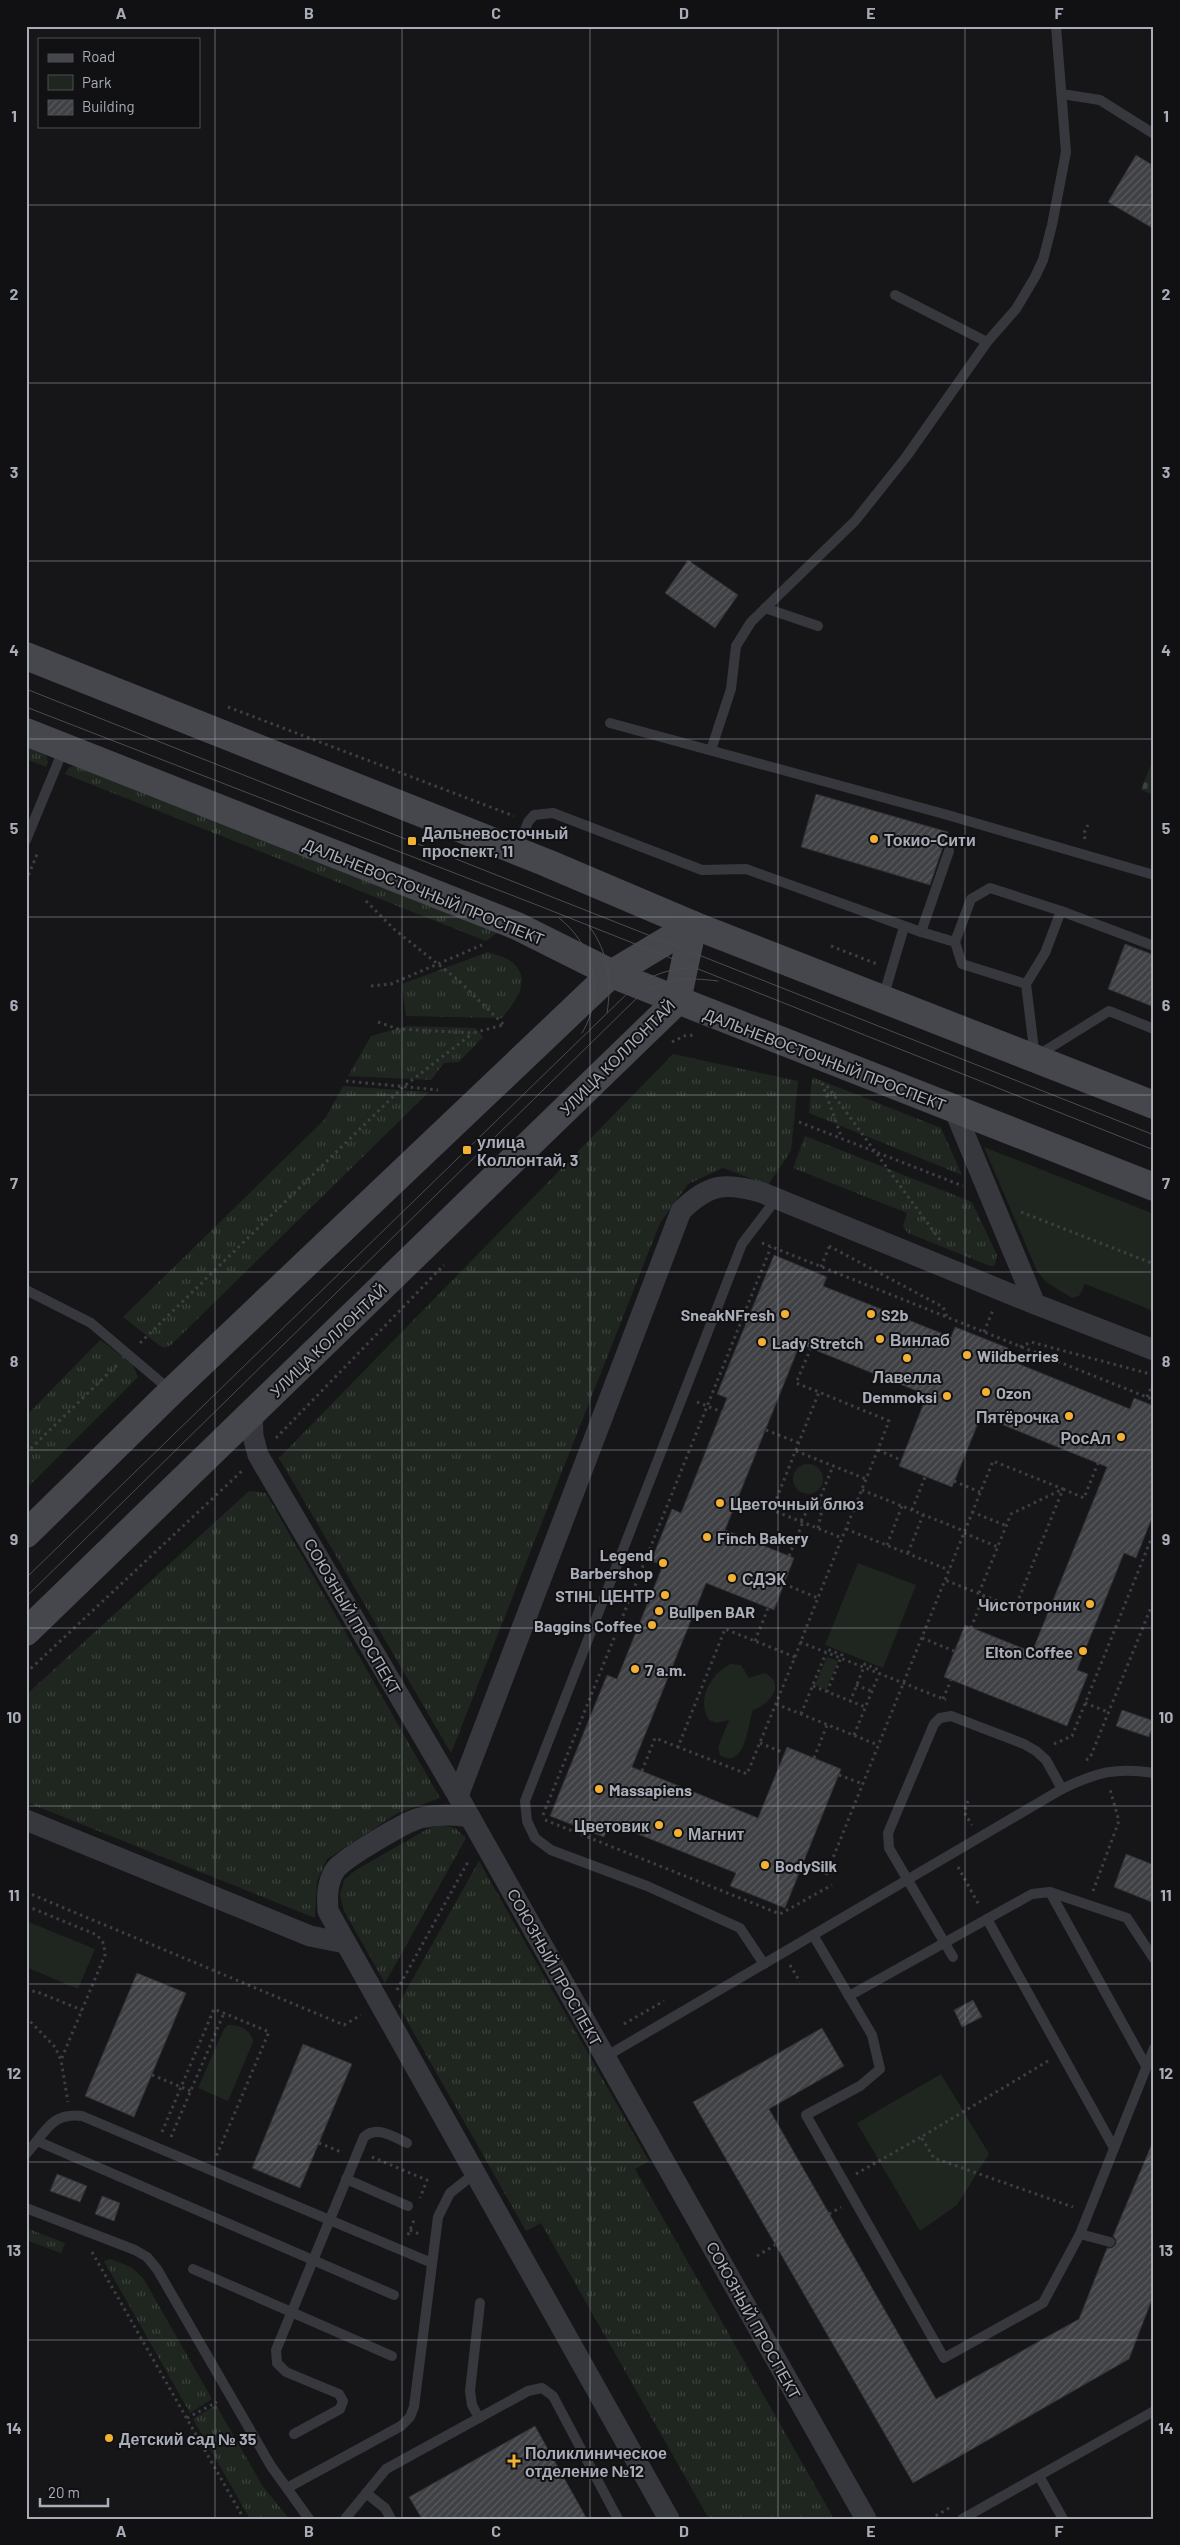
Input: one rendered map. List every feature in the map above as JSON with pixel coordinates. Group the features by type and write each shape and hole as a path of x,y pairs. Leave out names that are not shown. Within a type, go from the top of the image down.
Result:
{"main road":[{"path":"26,656 517,852 692,925 1035,1057 1154,1105"},
{"name":"ДАЛЬНЕВОСТОЧНЫЙ ПРОСПЕКТ","path":"26,732 517,926 612,974 677,1001 1154,1187"},
{"path":"26,1534 172,1391 612,974 692,925"},
{"name":"УЛИЦА КОЛЛОНТАЙ","path":"26,1632 677,1001 692,925"}],"street":[{"path":"954,1109 1035,1304"},
{"path":"458,1796 680,1211 701,1194 726,1185 742,1186 777,1198 1035,1304 1154,1350"},
{"name":"СОЮЗНЫЙ ПРОСПЕКТ","path":"252,1414 253,1436 258,1456 458,1796 866,2519"},
{"path":"470,1817 447,1813 418,1819 344,1860 335,1871 327,1891 328,1911 669,2519"},
{"path":"26,1820 310,1936 345,1943"}],"lane":[{"path":"711,750 731,689 736,646 751,622 855,521 906,457 987,342 1016,309 1043,260 1066,152 1056,26"},
{"path":"1062,94 1100,100 1154,134"},
{"path":"895,295 987,342"},
{"path":"765,608 818,626"},
{"path":"610,723 944,814 1154,875"},
{"path":"26,840 65,746"},
{"path":"517,852 528,822 534,815 553,814 702,870 746,869 904,927 955,942"},
{"path":"921,932 949,851"},
{"path":"1026,984 962,964 955,942 971,899 990,888 1061,911 1154,946"},
{"path":"1061,911 1045,953 1026,984 1035,1057 1109,1011 1154,1029"},
{"path":"883,999 904,927"},
{"path":"764,1964 740,1928 647,1886 551,1850 535,1838 527,1822 524,1801 742,1244 777,1198"},
{"path":"26,1290 91,1323 172,1391"},
{"path":"953,1956 889,1848 888,1833 934,1724 940,1718 951,1716 1024,1744 1046,1760 1062,1789"},
{"path":"606,2057 1062,1789 1105,1772 1128,1769 1154,1773"},
{"path":"1050,1892 1146,2066"},
{"path":"849,1996 1032,1894 1050,1892 1127,1918 1154,1959"},
{"path":"987,1918 1114,2148"},
{"path":"813,1935 872,2036 880,2068 860,2086 806,2115 944,2358 1043,2303 1080,2234 1154,2048"},
{"path":"26,2154 51,2123 60,2117 70,2115 82,2116 432,2262"},
{"path":"294,2434 340,2409 343,2401 339,2394 286,2372 277,2363 276,2350 364,2137 370,2131 378,2131 407,2143"},
{"path":"38,2141 394,2295"},
{"path":"287,2488 401,2426 410,2417 414,2407 438,2217 450,2193 474,2174"},
{"path":"346,2179 408,2206"},
{"path":"26,2208 135,2250 147,2257 157,2269 270,2466 309,2519"},
{"path":"1080,2234 1110,2242"},
{"path":"194,2269 392,2356"},
{"path":"479,2418 472,2405 470,2391 480,2303"},
{"path":"345,2519 386,2469 528,2391 542,2388 553,2396 618,2519"},
{"path":"962,2519 1154,2410"},
{"path":"1039,2476 1063,2519"},
{"path":"366,2493 385,2508 391,2519"}],"path":[{"path":"222,705 528,822"},
{"path":"366,901 394,930 458,980 504,1025 473,1033 398,1029 378,1022"},
{"path":"371,986 390,984 482,945"},
{"path":"831,946 892,969"},
{"path":"26,1454 403,1087 473,1033"},
{"path":"670,1044 684,1036 701,1035"},
{"path":"841,1137 820,1078 943,1244"},
{"path":"346,1081 438,1090"},
{"path":"832,1885 780,1914 541,1818 707,1406 769,1246 1154,1400"},
{"path":"829,1246 943,1307 947,1317"},
{"path":"821,1267 826,1252"},
{"path":"984,1332 990,1317"},
{"path":"1020,1346 1031,1342 1154,1375"},
{"path":"642,1771 655,1738 747,1774 890,1421 796,1383 810,1348"},
{"path":"1147,1397 1154,1381"},
{"path":"819,1392 772,1510 842,1538"},
{"path":"683,1396 722,1412"},
{"path":"766,1430 799,1443"},
{"path":"878,1450 901,1460"},
{"path":"796,1451 866,1479"},
{"path":"826,1874 993,1461 1084,1498 1098,1463"},
{"path":"789,1556 802,1522 810,1506 819,1501 833,1466"},
{"path":"912,1510 925,1476"},
{"path":"954,1481 980,1492"},
{"path":"979,1593 1011,1514 1063,1489"},
{"path":"945,1580 1015,1608 1063,1489"},
{"path":"862,1490 998,1547"},
{"path":"818,1528 822,1510 819,1501"},
{"path":"887,1545 902,1506"},
{"path":"972,1512 1007,1526"},
{"path":"908,1553 923,1515"},
{"path":"846,1529 949,1570"},
{"path":"1054,1744 1072,1736 1154,1532"},
{"path":"784,1584 818,1598"},
{"path":"972,1628 984,1595"},
{"path":"1056,1778 1090,1758 1154,1600"},
{"path":"755,1641 768,1608"},
{"path":"678,1747 725,1629 795,1657"},
{"path":"922,1638 954,1651"},
{"path":"800,1642 842,1655 841,1658 863,1667"},
{"path":"801,1714 827,1651"},
{"path":"827,1692 841,1658"},
{"path":"850,1702 865,1664 903,1683"},
{"path":"854,1735 879,1672"},
{"path":"943,1699 950,1680"},
{"path":"856,1685 871,1691"},
{"path":"812,1686 865,1708"},
{"path":"1085,1703 1108,1712"},
{"path":"776,1704 878,1745"},
{"path":"814,1758 827,1725"},
{"path":"760,1743 784,1753"},
{"path":"1088,1904 1119,1821 1105,1772"},
{"path":"839,1775 863,1784"},
{"path":"968,1801 964,1812 972,1826"},
{"path":"965,1830 981,1821"},
{"path":"393,1997 474,1851"},
{"path":"950,1855 987,1918"},
{"path":"26,1892 344,2025 370,2010"},
{"path":"26,1908 34,1909 97,1935 104,1944 105,1955 60,2060"},
{"path":"26,1993 35,1991 82,2010"},
{"path":"624,2024 665,2001"},
{"path":"160,2149 181,2088 214,2009 224,2013 269,2032 211,2170"},
{"path":"160,2149 190,2092 224,2013"},
{"path":"26,2017 55,2047 60,2060 70,2115"},
{"path":"844,2182 1062,2053"},
{"path":"152,2075 190,2092"},
{"path":"920,2137 934,2158 1088,2212"},
{"path":"319,2143 355,2158"},
{"path":"757,2256 775,2245"},
{"path":"99,2252 91,2249 244,2519"},
{"path":"212,2393 222,2410"},
{"path":"187,2418 217,2401"},
{"path":"1146,2519 1154,2514"}],"green space":[{"path":"26,746 46,755 48,762 46,767 26,759"},
{"path":"1154,757 1154,795 1141,790"},
{"path":"76,766 497,933 486,941 65,774 69,767"},
{"path":"488,952 513,963 519,970 521,977 520,992 502,1018 406,1016 402,984"},
{"path":"407,1026 476,1028 483,1037 459,1062 444,1063 431,1080 348,1076 371,1036"},
{"path":"673,1054 798,1081 791,1151 768,1185 723,1168 688,1184 660,1223 451,1753 279,1458"},
{"path":"812,1077 941,1128 962,1175 809,1113"},
{"path":"343,1086 429,1092 171,1345 164,1348 123,1317 325,1119"},
{"path":"805,1136 972,1202 997,1255 995,1265 990,1266 908,1233 903,1226 907,1213 793,1168"},
{"path":"984,1147 1154,1214 1154,1311 1085,1284 1079,1296 1072,1298 1046,1282 1037,1271"},
{"path":"100,1340 132,1363 138,1377 26,1489 26,1416"},
{"path":"808,1464 814,1465 822,1473 822,1485 814,1493 808,1494 802,1493 794,1485 793,1479 794,1473 802,1465"},
{"path":"249,1491 266,1493 440,1798 398,1813 327,1859 317,1881 315,1918 26,1802 26,1695"},
{"path":"858,1563 916,1585 883,1668 825,1645"},
{"path":"827,1657 838,1661 826,1690 815,1685"},
{"path":"731,1664 741,1665 749,1678 764,1673 771,1677 775,1688 774,1693 765,1704 753,1710 741,1751 729,1758 720,1755 718,1747 729,1720 716,1723 709,1720 704,1704 705,1696 712,1680"},
{"path":"441,1825 455,1828 466,1838 385,1983 344,1911 340,1895 344,1880 356,1870 429,1828"},
{"path":"479,1861 649,2161 635,2169 834,2519 709,2519 541,2223 526,2231 398,2005"},
{"path":"26,1921 95,1949 78,1989 26,1967"},
{"path":"228,2025 248,2031 253,2042 228,2101 198,2088 224,2029"},
{"path":"941,2074 989,2154 957,2205 920,2231 857,2123"},
{"path":"26,2228 65,2243 61,2253 26,2240"},
{"path":"110,2259 131,2267 143,2278 212,2399 190,2413 104,2261"},
{"path":"216,2405 262,2485 289,2519 250,2519 193,2419"}],"building":[{"path":"1136,155 1154,166 1154,229 1108,202"},
{"path":"688,560 738,595 715,628 665,593"},
{"name":"Токио-Сити","path":"816,794 948,832 930,885 801,847"},
{"path":"1125,944 1154,955 1154,1007 1108,989"},
{"path":"774,1255 827,1277 823,1286 951,1337 955,1327 1008,1348 1004,1358 1130,1409 1134,1398 1154,1406 1154,1513 1136,1558 1124,1553 1077,1670 1088,1674 1067,1726 944,1677 965,1625 1032,1652 1107,1467 981,1416 952,1487 899,1466 927,1395 800,1344 725,1530 794,1558 774,1610 706,1583 632,1767 758,1818 787,1747 841,1769 785,1908 730,1886 736,1873 610,1823 604,1837 550,1816 607,1675 617,1679 663,1565 651,1561 672,1509 681,1513 727,1398 717,1394"},
{"path":"1122,1710 1154,1721 1149,1737 1116,1726"},
{"path":"1126,1854 1154,1865 1154,1903 1114,1887"},
{"path":"137,1973 186,1993 134,2117 85,2096"},
{"path":"973,2000 982,2017 962,2027 954,2010"},
{"path":"822,2028 844,2066 769,2109 936,2399 1079,2319 1107,2248 1112,2248 1116,2244 1113,2236 1154,2139 1154,2294 1129,2359 913,2483 693,2102"},
{"path":"303,2044 352,2064 300,2188 252,2168"},
{"path":"57,2174 87,2186 80,2202 50,2191"},
{"path":"102,2196 120,2203 114,2221 95,2214"},
{"name":"Поликлиническое отделение №12","path":"535,2426 587,2519 422,2519 409,2497"}],"tram line":[{"path":"26,689 1154,1135"},
{"path":"26,707 537,905 1154,1150"},
{"path":"559,918 581,942 593,971 593,1002 589,1018 582,1033"},
{"path":"589,926 596,936 605,957 609,979 607,1013"},
{"path":"26,1578 635,986 662,973 676,969 692,968"},
{"path":"26,1597 641,994 660,985 678,980 718,981"}],"place":[{"name":"Токио-Сити","path":"874,839"},
{"name":"Дальневосточный проспект, 11","path":"412,841"},
{"name":"улица Коллонтай, 3","path":"467,1150"},
{"name":"SneakNFresh","path":"785,1314"},
{"name":"S2b","path":"871,1314"},
{"name":"Винлаб","path":"880,1339"},
{"name":"Lady Stretch","path":"762,1342"},
{"name":"Wildberries","path":"967,1355"},
{"name":"Лавелла","path":"907,1358"},
{"name":"Ozon","path":"986,1392"},
{"name":"Demmoksi","path":"947,1396"},
{"name":"Пятёрочка","path":"1069,1416"},
{"name":"РосАл","path":"1121,1437"},
{"name":"Цветочный блюз","path":"720,1503"},
{"name":"Finch Bakery","path":"707,1537"},
{"name":"Legend Barbershop","path":"663,1563"},
{"name":"СДЭК","path":"732,1578"},
{"name":"STIHL ЦЕНТР","path":"665,1595"},
{"name":"Чистотроник","path":"1090,1604"},
{"name":"Bullpen BAR","path":"659,1611"},
{"name":"Baggins Coffee","path":"652,1625"},
{"name":"Elton Coffee","path":"1083,1651"},
{"name":"7 a.m.","path":"635,1669"},
{"name":"Massapiens","path":"599,1789"},
{"name":"Цветовик","path":"659,1825"},
{"name":"Магнит","path":"678,1833"},
{"name":"BodySilk","path":"765,1865"},
{"name":"Детский сад № 35","path":"109,2438"},
{"name":"Поликлиническое отделение №12","path":"514,2461"}]}
